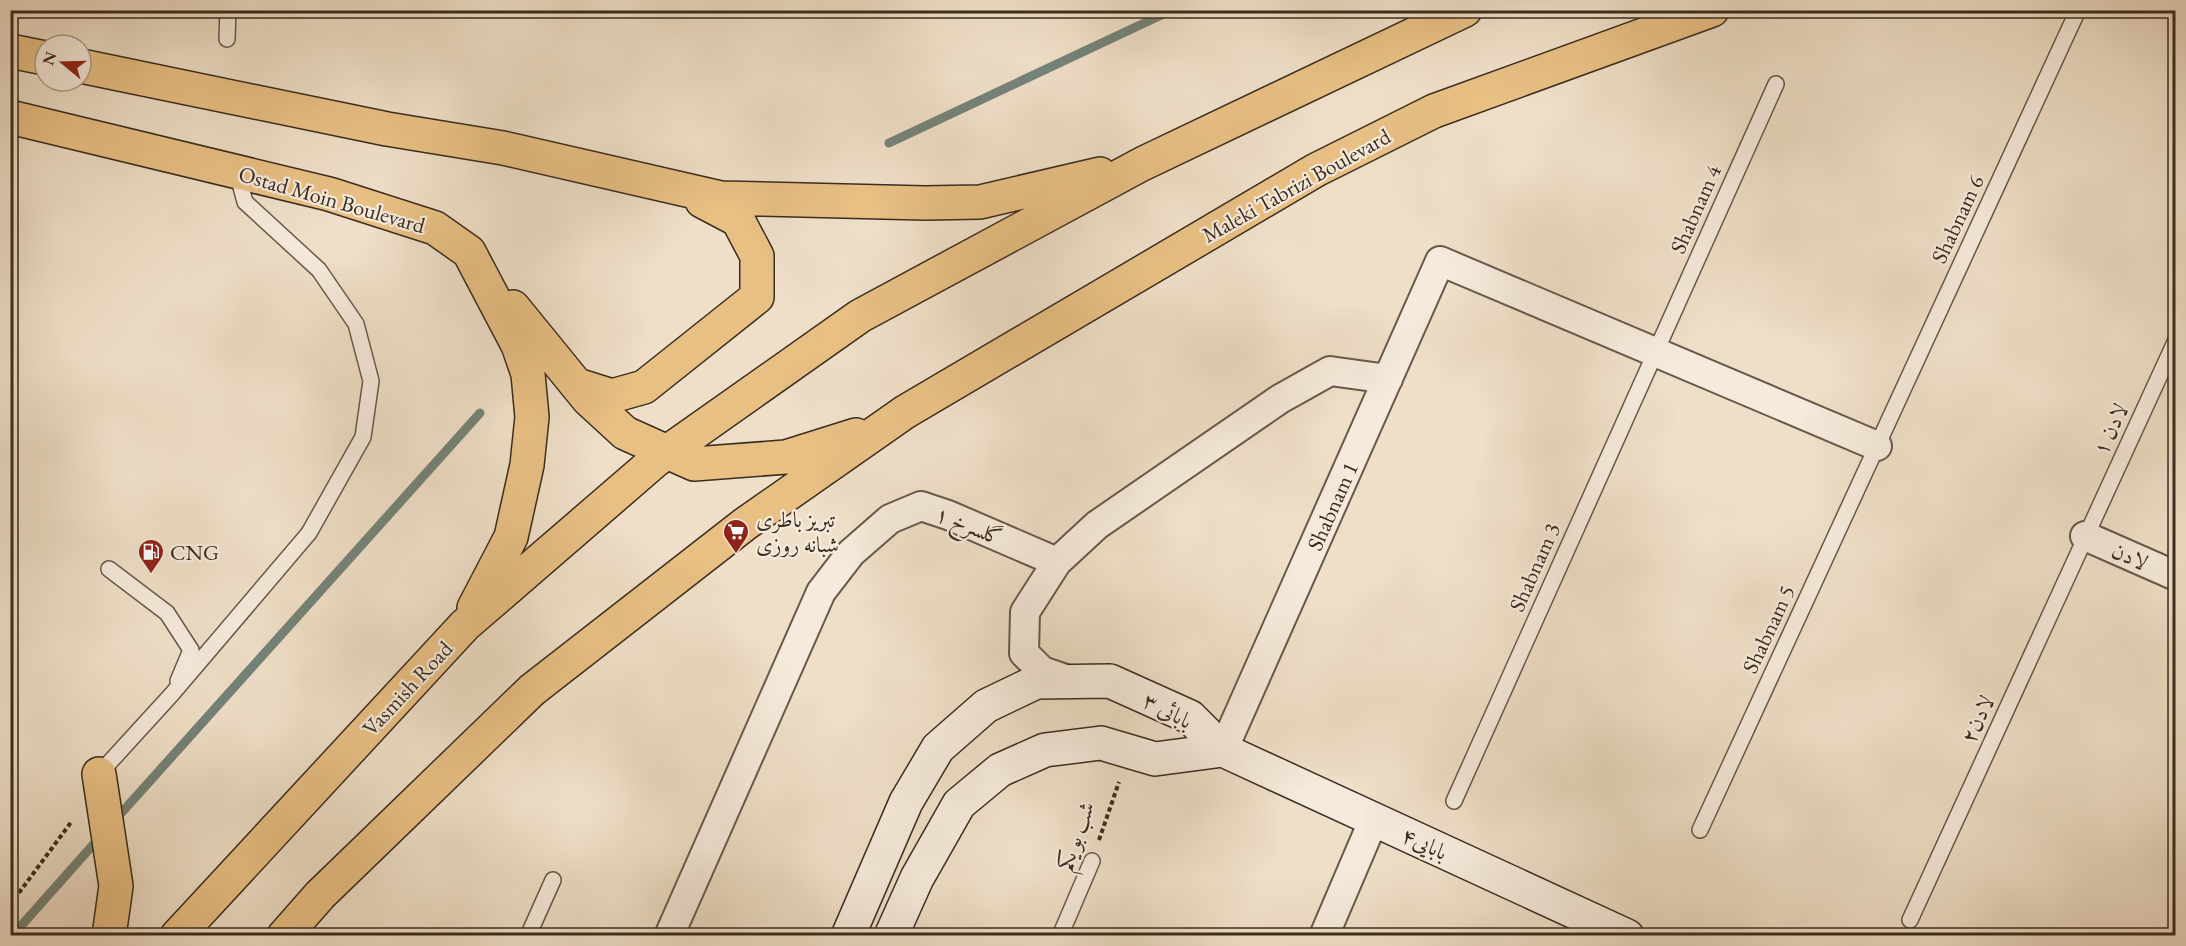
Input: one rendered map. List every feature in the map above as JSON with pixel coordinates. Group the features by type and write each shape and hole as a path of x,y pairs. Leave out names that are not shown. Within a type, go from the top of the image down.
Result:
{"main road":[{"path":"93,68 387,129 503,148 721,198 980,202 1142,164 1465,10"},
{"name":"Maleki Tabrizi Boulevard","path":"896,418 1316,171 1434,111 1712,10"},
{"path":"10,51 33,56"},
{"name":"Ostad Moin Boulevard","path":"10,117 329,194 435,228 468,252 518,345 528,374 532,417 527,465 512,537 465,625"},
{"name":"Vasmish Road","path":"177,936 465,625 656,460 860,316 1142,164"},
{"path":"577,386 612,396 644,387 757,297 757,256 738,220 673,186"},
{"path":"468,252 577,386 625,433 694,464 786,457 896,418"},
{"path":"284,936 320,895 532,690 745,524 896,418"},
{"name":"بابائی ۳","path":"848,936 906,802 938,748 986,706 1036,682 1110,681 1190,717 1223,750"},
{"name":"بابائی ۳","path":"891,936 917,878 959,804 1000,770 1045,750 1101,743 1155,759 1223,750"},
{"name":"بابایی۴","path":"1223,750 1627,936"},
{"path":"99,774 116,886 109,936"}],"street":[{"name":"Shabnam 1","path":"1223,750 1440,261 1656,351"},
{"path":"1656,351 1877,446"},
{"path":"1073,682 1042,671 1024,653 1025,612 1057,562 1097,525 1290,393 1330,371 1388,379"},
{"name":"گلسرخ ۱","path":"669,936 821,592 851,553 890,519 921,506 948,514 1057,562"},
{"name":"لادن","path":"2085,537 2175,576"},
{"path":"1324,936 1374,819"}],"lane":[{"path":"227,39 228,10"},
{"name":"Shabnam 6","path":"1877,446 2078,10"},
{"name":"Shabnam 4","path":"1656,351 1776,84"},
{"path":"99,774 172,694 309,533 363,437 371,381 356,324 319,270 244,202 237,172"},
{"name":"لادن ۱","path":"2085,537 2175,340"},
{"name":"Shabnam 3","path":"1454,801 1656,351"},
{"name":"Shabnam 5","path":"1700,830 1877,446"},
{"name":"لادن۲","path":"1910,920 2085,537"},
{"path":"109,569 167,614 191,650 172,694"},
{"name":"شب بو یکم","path":"1060,936 1092,861"},
{"path":"528,936 553,880"}],"path":[{"name":"شب بو یکم","path":"1092,861 1129,752"},
{"path":"10,905 71,822 99,774"}],"waterway":[{"path":"889,143 1172,10"},
{"path":"115,820 480,413"},
{"path":"12,936 100,837"}],"place":[{"name":"تبریز باطری شبانه روزی","path":"736,555"},
{"name":"CNG","path":"151,575"}]}
